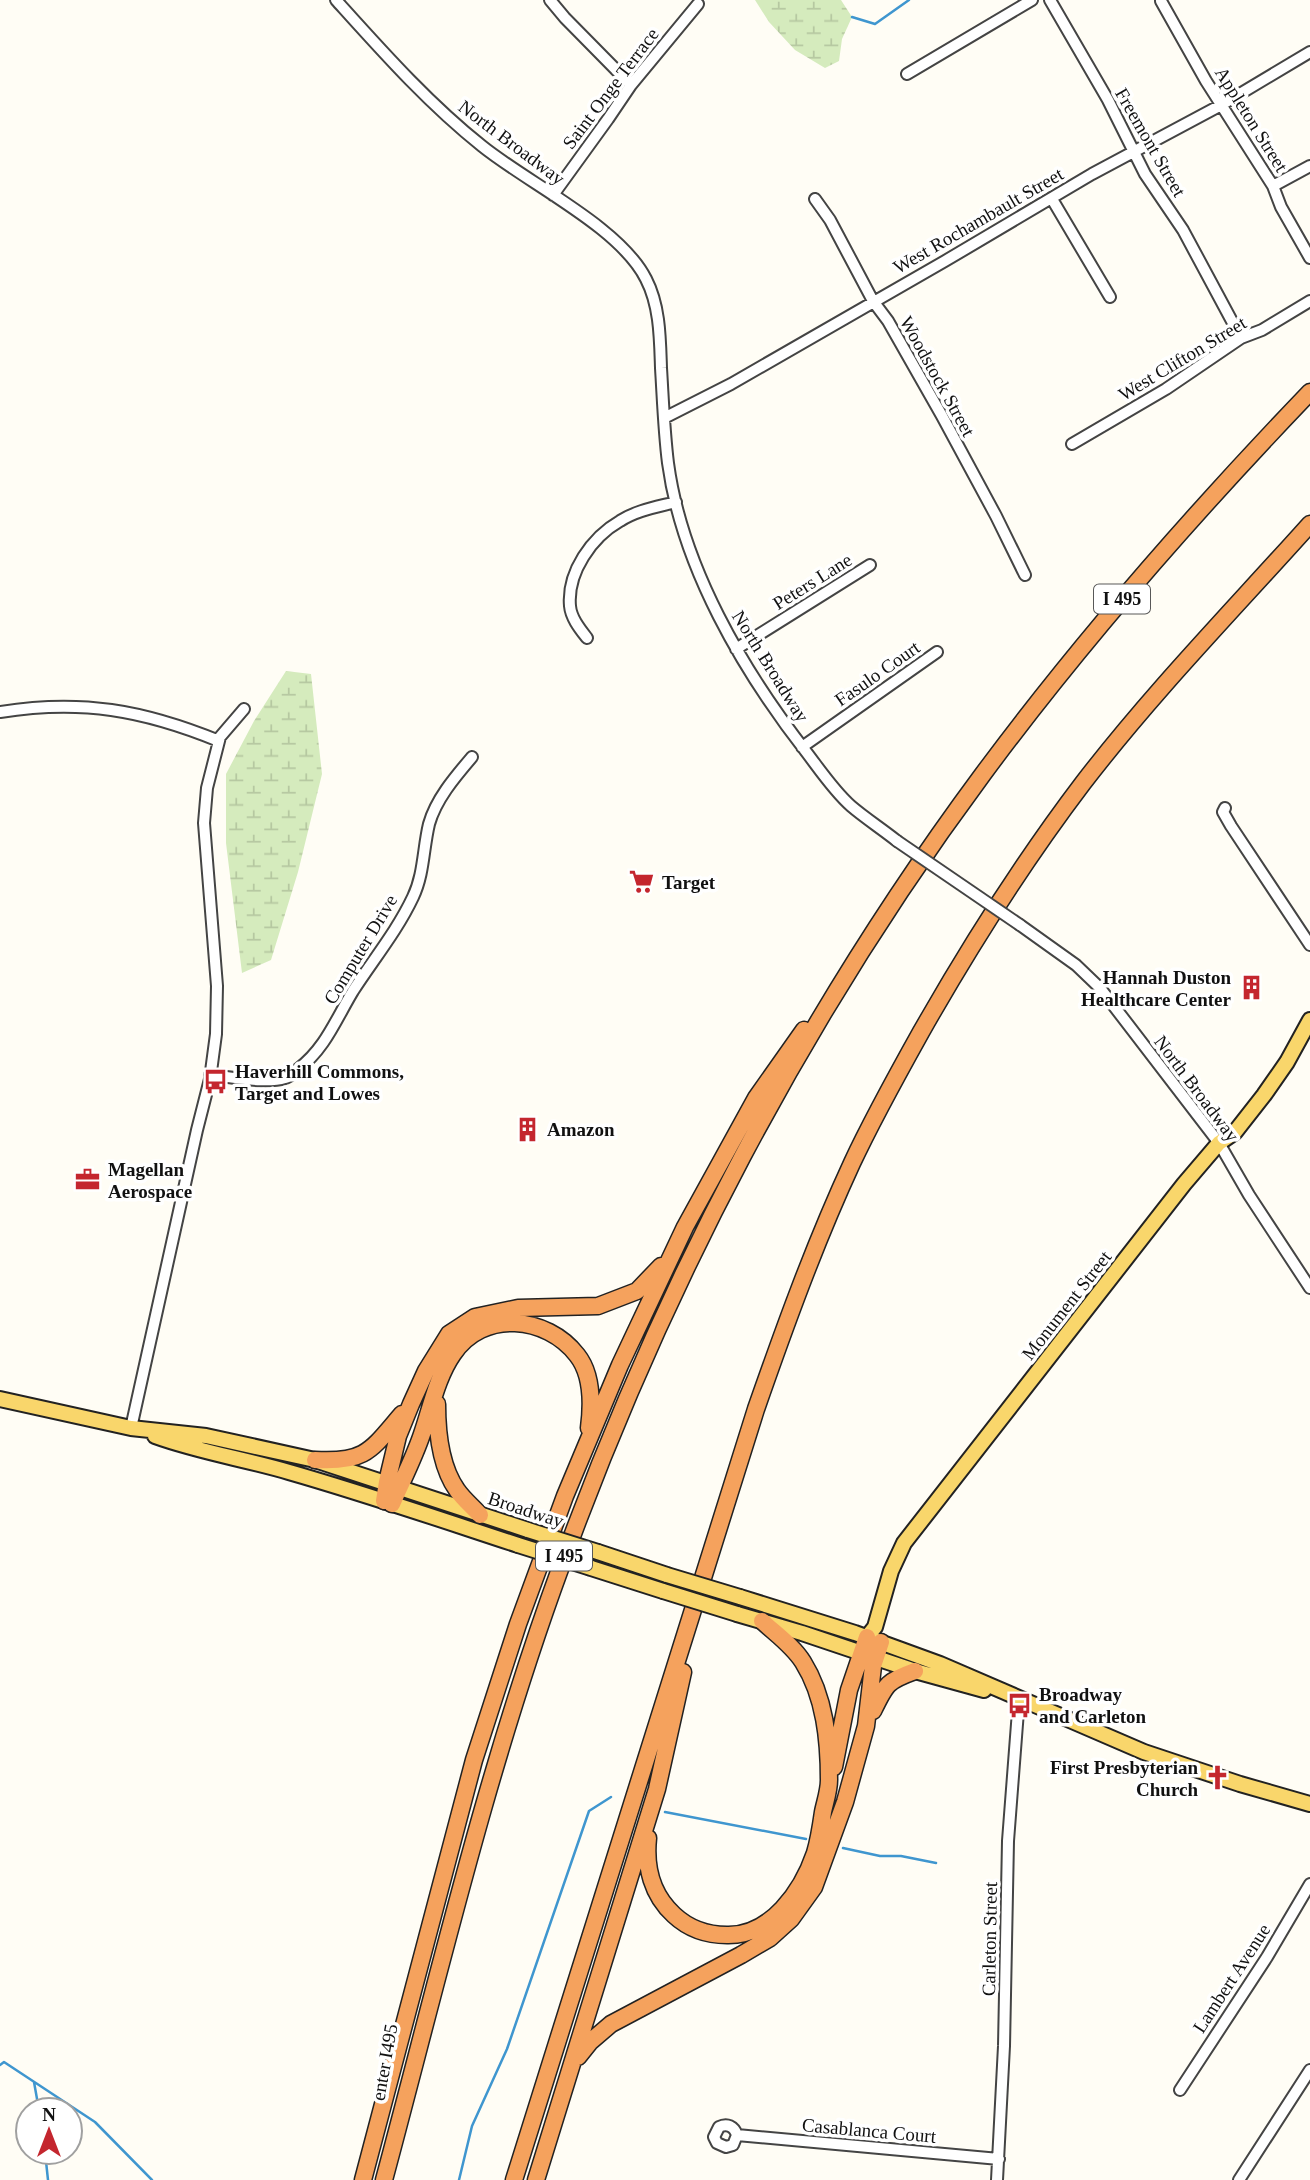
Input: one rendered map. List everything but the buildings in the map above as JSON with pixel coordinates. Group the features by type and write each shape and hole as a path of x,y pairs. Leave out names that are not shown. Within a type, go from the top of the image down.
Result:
{"highway":[{"name":"I 495","path":"384,2180 501,1747 529,1659 576,1527 635,1381 704,1232 771,1108 849,974 934,843 981,777 1054,682 1190,520 1310,392"},
{"path":"514,2180 756,1409 815,1247 853,1161 897,1075 953,976 1001,900 1083,783 1186,661 1310,524"},
{"path":"363,2180 474,1760 518,1624 586,1443 620,1364 709,1181 757,1098 813,1018 849,974"},
{"path":"388,1502 393,1485 398,1436 426,1371 449,1334 475,1317 518,1308 598,1306 637,1292 672,1254"},
{"path":"393,1485 421,1437 437,1389 453,1354 469,1337 510,1322 538,1326 558,1336 579,1357 592,1396 586,1443"},
{"path":"437,1389 437,1428 443,1459 456,1490 480,1515"},
{"path":"315,1460 355,1458 371,1449 411,1404"},
{"path":"536,2180 653,1803 671,1732 700,1591"},
{"path":"762,1621 803,1661 817,1690 826,1727 829,1782"},
{"path":"653,1803 647,1850 649,1871 656,1894 672,1913 694,1929 708,1934 735,1935 760,1927 770,1920 788,1902 802,1882 818,1843 849,1690 872,1643"},
{"path":"866,1726 872,1643"},
{"path":"570,2067 590,2042 611,2024 741,1955 770,1938 791,1919 814,1887 845,1801 866,1726 886,1685 915,1671"},
{"name":"enter I495","path":"384,2180 424,1951"}],"main road":[{"name":"Monument Street","path":"872,1643 891,1571 904,1543 1184,1184 1219,1143 1235,1132 1264,1095 1287,1062 1310,1020"},
{"name":"Broadway","path":"0,1399 131,1428 206,1436 315,1460 940,1664 1144,1752 1310,1804"},
{"name":"Broadway","path":"131,1428 185,1447 286,1471 388,1502 737,1614 872,1643 915,1671 1019,1698"}],"street":[{"name":"North Broadway","path":"335,0 454,123 625,250 647,281 656,306 664,418 670,475 676,502 693,555 711,598 756,682 802,747 850,805 897,841 1076,965 1100,988 1219,1143 1249,1195 1310,1288"},
{"path":"550,0 631,85"},
{"path":"907,74 1032,0"},
{"name":"Freemont Street","path":"1051,0 1108,100 1145,174 1183,230 1241,338"},
{"name":"Appleton Street","path":"1161,1 1186,48 1273,186 1310,258"},
{"name":"Saint Onge Terrace","path":"553,195 631,85 698,4"},
{"name":"West Rochambault Street","path":"664,418 731,384 1310,52"},
{"path":"1273,186 1310,166"},
{"name":"Woodstock Street","path":"815,199 830,220 873,301 888,321 942,416 1025,575"},
{"path":"1052,199 1110,296"},
{"name":"West Clifton Street","path":"1072,444 1166,389 1241,338 1262,330 1310,301"},
{"path":"587,638 576,623 570,606 572,586 584,555 593,543 620,521 641,511 676,502"},
{"name":"Peters Lane","path":"736,649 870,565"},
{"name":"Fasulo Court","path":"802,747 937,652"},
{"path":"0,712 71,705 108,709 184,726 219,741"},
{"path":"131,1428 211,1075 216,1034 217,986 204,823 207,788 219,741 244,709"},
{"name":"Computer Drive","path":"211,1075 271,1080 287,1078 310,1060 330,1033 414,895 422,871 430,821 440,799 472,757"},
{"path":"1225,808 1224,814 1234,831 1310,945"},
{"name":"Carleton Street","path":"998,2180 1009,1841 1019,1698"},
{"name":"Lambert Avenue","path":"1180,2090 1267,1957 1310,1884"},
{"path":"1240,2180 1310,2070"},
{"name":"Casablanca Court","path":"737,2135 999,2160"}],"green space":[{"path":"755,0 841,0 852,17 842,39 839,61 825,68 795,50 769,22"},
{"path":"286,671 311,674 322,774 298,872 271,960 242,973 226,843 226,774 254,721"}],"waterway":[{"path":"852,17 875,24 909,0"},
{"path":"459,2180 472,2126 507,2049 589,1811 611,1797"},
{"path":"665,1812 806,1839"},
{"path":"843,1848 936,1863"},
{"path":"0,2065 4,2062 95,2122 152,2180"},
{"path":"34,2082 36,2096"},
{"path":"46,2166 48,2180"}],"place":[{"name":"Target","path":"642,882"},
{"name":"Hannah Duston Healthcare Center","path":"1251,988"},
{"name":"Haverhill Commons, Target and Lowes","path":"215,1082"},
{"name":"Amazon","path":"527,1129"},
{"name":"Magellan Aerospace","path":"88,1180"},
{"name":"Broadway and Carleton","path":"1019,1705"},
{"name":"First Presbyterian Church","path":"1218,1778"}]}
